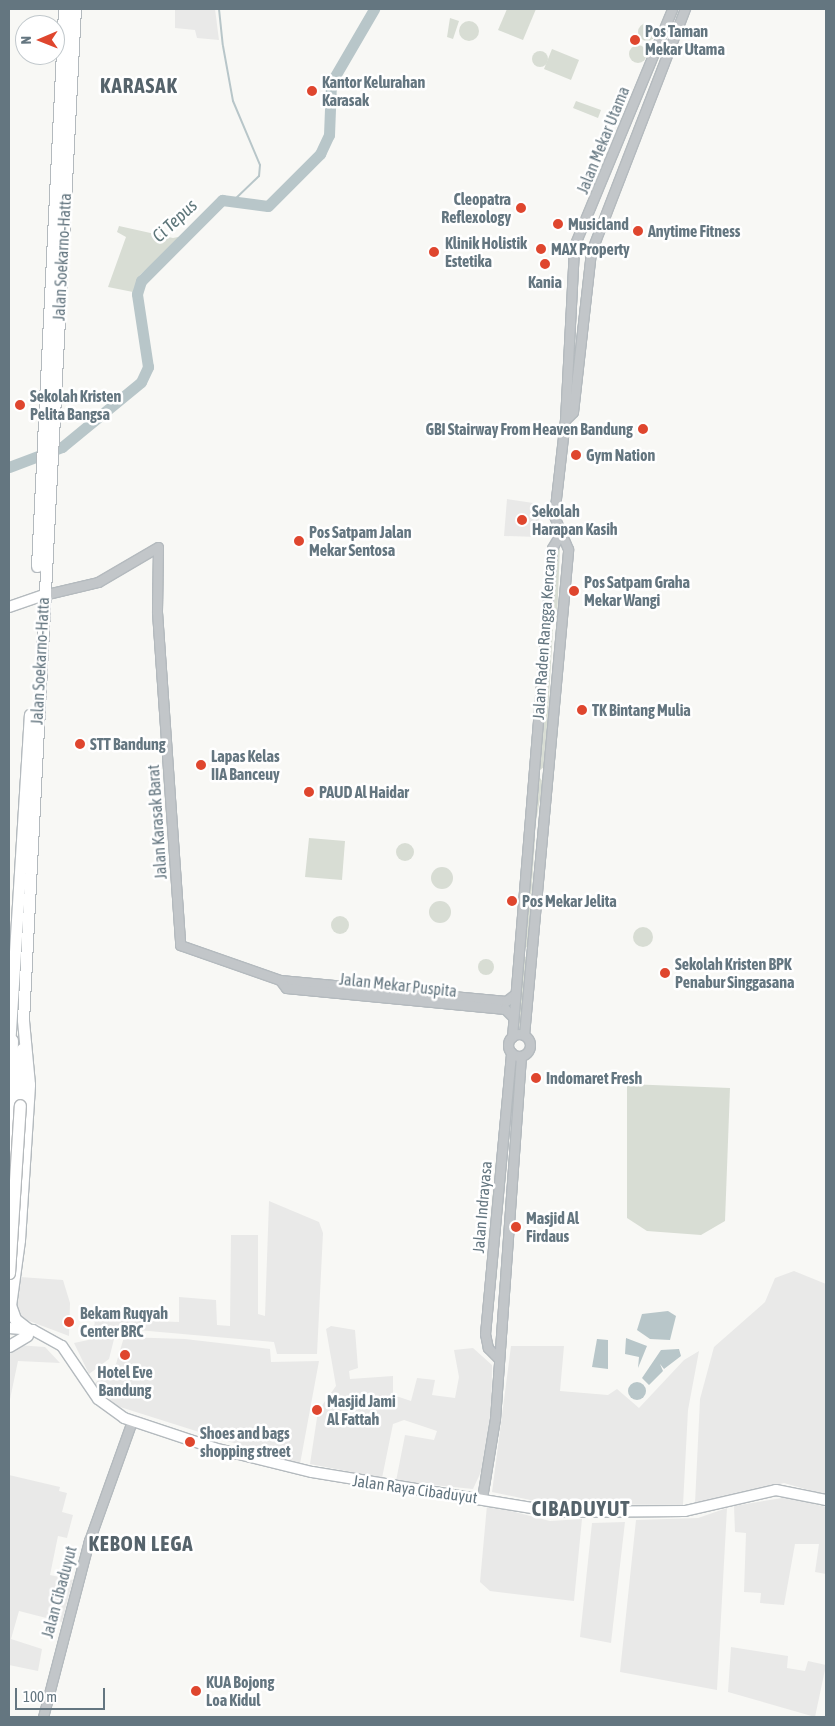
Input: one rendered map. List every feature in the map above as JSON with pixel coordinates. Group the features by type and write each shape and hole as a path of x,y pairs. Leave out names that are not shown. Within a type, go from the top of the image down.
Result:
{"highway":[{"name":"Jalan Soekarno-Hatta","path":"54,314 64,9"},
{"name":"Jalan Soekarno-Hatta","path":"9,1046 26,864 45,460 75,9"},
{"name":"Jalan Soekarno-Hatta","path":"9,1309 29,1074 23,1020 26,864 40,597"},
{"path":"9,1171 23,1020"},
{"path":"9,1272 15,1106 12,1026"},
{"path":"9,1309 15,1319 28,1332 9,1346"}],"main road":[{"path":"9,607 40,597"},
{"name":"Jalan Raya Cibaduyut","path":"9,1328 44,1336 65,1350 102,1403 132,1421 249,1458 351,1480 482,1498 565,1512 685,1511 776,1490 826,1500"},
{"name":"Jalan Raya Cibaduyut","path":"9,1334 28,1332"}],"street":[{"name":"Jalan Mekar Utama","path":"565,420 570,284 574,246 672,9"},
{"name":"Jalan Mekar Utama","path":"565,420 573,412 584,285 591,252 642,116 685,9"},
{"path":"631,111 642,116"},
{"path":"552,548 565,420"},
{"path":"554,516 561,533"},
{"name":"Jalan Raden Rangga Kencana","path":"512,1037 552,548 561,533"},
{"name":"Jalan Raden Rangga Kencana","path":"524,1035 568,549 561,533"},
{"name":"Jalan Karasak Barat","path":"40,597 98,582 158,547 157,612 180,945"},
{"name":"Jalan Mekar Puspita","path":"180,945 280,980 286,988 506,1002 515,994"},
{"path":"518,950 532,951"},
{"name":"Jalan Mekar Puspita","path":"381,995 507,1009 513,1017"},
{"path":"524,1035 530,1046 522,1056 511,1052 512,1037 524,1035"},
{"name":"Jalan Indrayasa","path":"499,1359 488,1348 485,1334 511,1052"},
{"name":"Jalan Indrayasa","path":"482,1498 499,1359 522,1056"},
{"name":"Jalan Cibaduyut","path":"43,1717 89,1540 132,1421"}],"shaded area":[{"path":"175,9 215,9 219,40 197,38 195,30 175,28"},
{"path":"507,9 536,9 523,40 498,30"},
{"path":"450,18 459,21 453,39 447,37"},
{"path":"469,21 476,24 479,31 476,38 469,41 462,38 459,31 462,24"},
{"path":"647,23 653,26 656,32 653,38 647,41 641,38 638,32 641,26"},
{"path":"638,45 644,48 647,54 644,60 638,63 632,60 629,54 632,48"},
{"path":"552,49 579,60 571,80 544,69"},
{"path":"537,51 543,51 548,56 546,65 537,67 532,62 532,56"},
{"path":"576,101 601,110 598,118 573,108"},
{"path":"119,226 173,238 183,236 140,275 133,292 108,287 126,237 117,232"},
{"name":"Sekolah Harapan Kasih","path":"507,499 540,504 538,537 504,536"},
{"path":"560,546 557,620 553,624 550,623 555,549"},
{"path":"553,629 545,766 539,771 549,630"},
{"path":"540,778 543,782 535,827 536,779"},
{"path":"309,838 345,841 342,880 305,877"},
{"path":"535,839 528,947 524,948 531,840"},
{"path":"405,843 411,846 414,852 411,858 405,861 399,858 396,852 399,846"},
{"path":"442,867 450,870 453,878 450,886 442,889 434,886 431,878 434,870"},
{"path":"440,901 448,904 451,912 448,920 440,923 432,920 429,912 432,904"},
{"path":"336,916 344,916 349,921 347,932 336,934 331,929 331,921"},
{"path":"643,927 650,930 653,937 650,944 643,947 636,944 633,937 636,930"},
{"path":"522,956 527,957 519,1032 516,1031"},
{"path":"486,959 494,967 486,975 478,967"},
{"path":"627,1084 730,1088 725,1221 701,1235 647,1231 627,1218"},
{"path":"269,1201 319,1222 323,1233 317,1354 277,1354 274,1342 126,1329 116,1331 109,1359 89,1374 74,1343 93,1339 95,1319 179,1322 179,1297 216,1300 217,1325 230,1326 231,1235 258,1235 258,1314 265,1316"},
{"path":"794,1271 826,1284 826,1495 784,1483 695,1503 700,1399 714,1347 765,1302 775,1278"},
{"path":"20,1277 63,1280 70,1303 69,1336 16,1316"},
{"path":"668,1311 676,1316 670,1340 650,1339 637,1330 642,1314"},
{"path":"331,1326 355,1330 358,1368 349,1371 350,1379 393,1376 393,1395 411,1401 417,1378 435,1380 432,1395 455,1398 459,1377 454,1350 473,1348 492,1365 491,1450 473,1489 396,1481 405,1435 434,1440 437,1431 404,1420 393,1424 382,1478 310,1464 318,1411 336,1386 326,1329"},
{"path":"124,1337 185,1339 270,1349 271,1362 319,1361 300,1464 117,1406 94,1384 116,1364"},
{"path":"626,1338 647,1346 638,1368 639,1357 625,1354"},
{"path":"597,1339 608,1340 608,1369 592,1367"},
{"path":"17,1345 45,1347 60,1363 18,1361 9,1404 9,1353"},
{"path":"511,1346 564,1346 560,1391 608,1395 617,1389 639,1408 684,1360 699,1351 688,1410 683,1505 549,1504 492,1492"},
{"path":"679,1349 681,1356 664,1369 660,1364 663,1371 649,1385 642,1378 661,1350"},
{"path":"633,1382 641,1382 646,1387 644,1398 633,1400 628,1395 628,1387"},
{"path":"9,1475 60,1487 59,1491 67,1493 62,1512 73,1515 67,1538 58,1536 50,1575 73,1580 62,1622 19,1611 11,1639 42,1649 38,1671 9,1665"},
{"path":"788,1497 826,1507 826,1574 815,1572 819,1544 795,1544 784,1605 760,1603 761,1593 744,1592 746,1533 735,1532 734,1506"},
{"path":"487,1505 550,1521 582,1519 574,1601 490,1591 480,1582"},
{"path":"727,1508 717,1690 620,1672 636,1520 698,1518"},
{"path":"625,1522 611,1643 580,1637 592,1523"},
{"path":"731,1647 788,1656 787,1668 805,1671 808,1661 826,1665 815,1717 728,1692"}],"waterway":[{"path":"219,9 223,45"},
{"name":"Ci Tepus","path":"9,467 62,447 141,382 148,367 137,294 141,281 222,200 268,206 320,154 329,135 331,83 374,9"},
{"path":"223,46 233,101 260,165 259,176 234,200"}],"place":[{"name":"Pos Taman Mekar Utama","path":"635,40"},
{"name":"Kantor Kelurahan Karasak","path":"312,91"},
{"name":"Cleopatra Reflexology","path":"521,208"},
{"name":"Musicland","path":"558,224"},
{"name":"Anytime Fitness","path":"638,231"},
{"name":"MAX Property","path":"541,249"},
{"name":"Klinik Holistik Estetika","path":"434,252"},
{"name":"Kania","path":"545,264"},
{"name":"Sekolah Kristen Pelita Bangsa","path":"20,405"},
{"name":"GBI Stairway From Heaven Bandung","path":"643,429"},
{"name":"Gym Nation","path":"576,455"},
{"name":"Sekolah Harapan Kasih","path":"522,520"},
{"name":"Pos Satpam Jalan Mekar Sentosa","path":"299,541"},
{"name":"Pos Satpam Graha Mekar Wangi","path":"574,591"},
{"name":"TK Bintang Mulia","path":"582,710"},
{"name":"STT Bandung","path":"80,744"},
{"name":"Lapas Kelas IIA Banceuy","path":"201,765"},
{"name":"PAUD Al Haidar","path":"309,792"},
{"name":"Pos Mekar Jelita","path":"512,901"},
{"name":"Sekolah Kristen BPK Penabur Singgasana","path":"665,973"},
{"name":"Indomaret Fresh","path":"536,1078"},
{"name":"Masjid Al Firdaus","path":"516,1227"},
{"name":"Bekam Ruqyah Center BRC","path":"69,1322"},
{"name":"Hotel Eve Bandung","path":"125,1355"},
{"name":"Masjid Jami Al Fattah","path":"317,1410"},
{"name":"Shoes and bags shopping street","path":"190,1442"},
{"name":"KUA Bojong Loa Kidul","path":"196,1691"}],"district":[{"name":"KARASAK","path":"139,85"},
{"name":"CIBADUYUT","path":"581,1508"},
{"name":"KEBON LEGA","path":"141,1543"}]}
